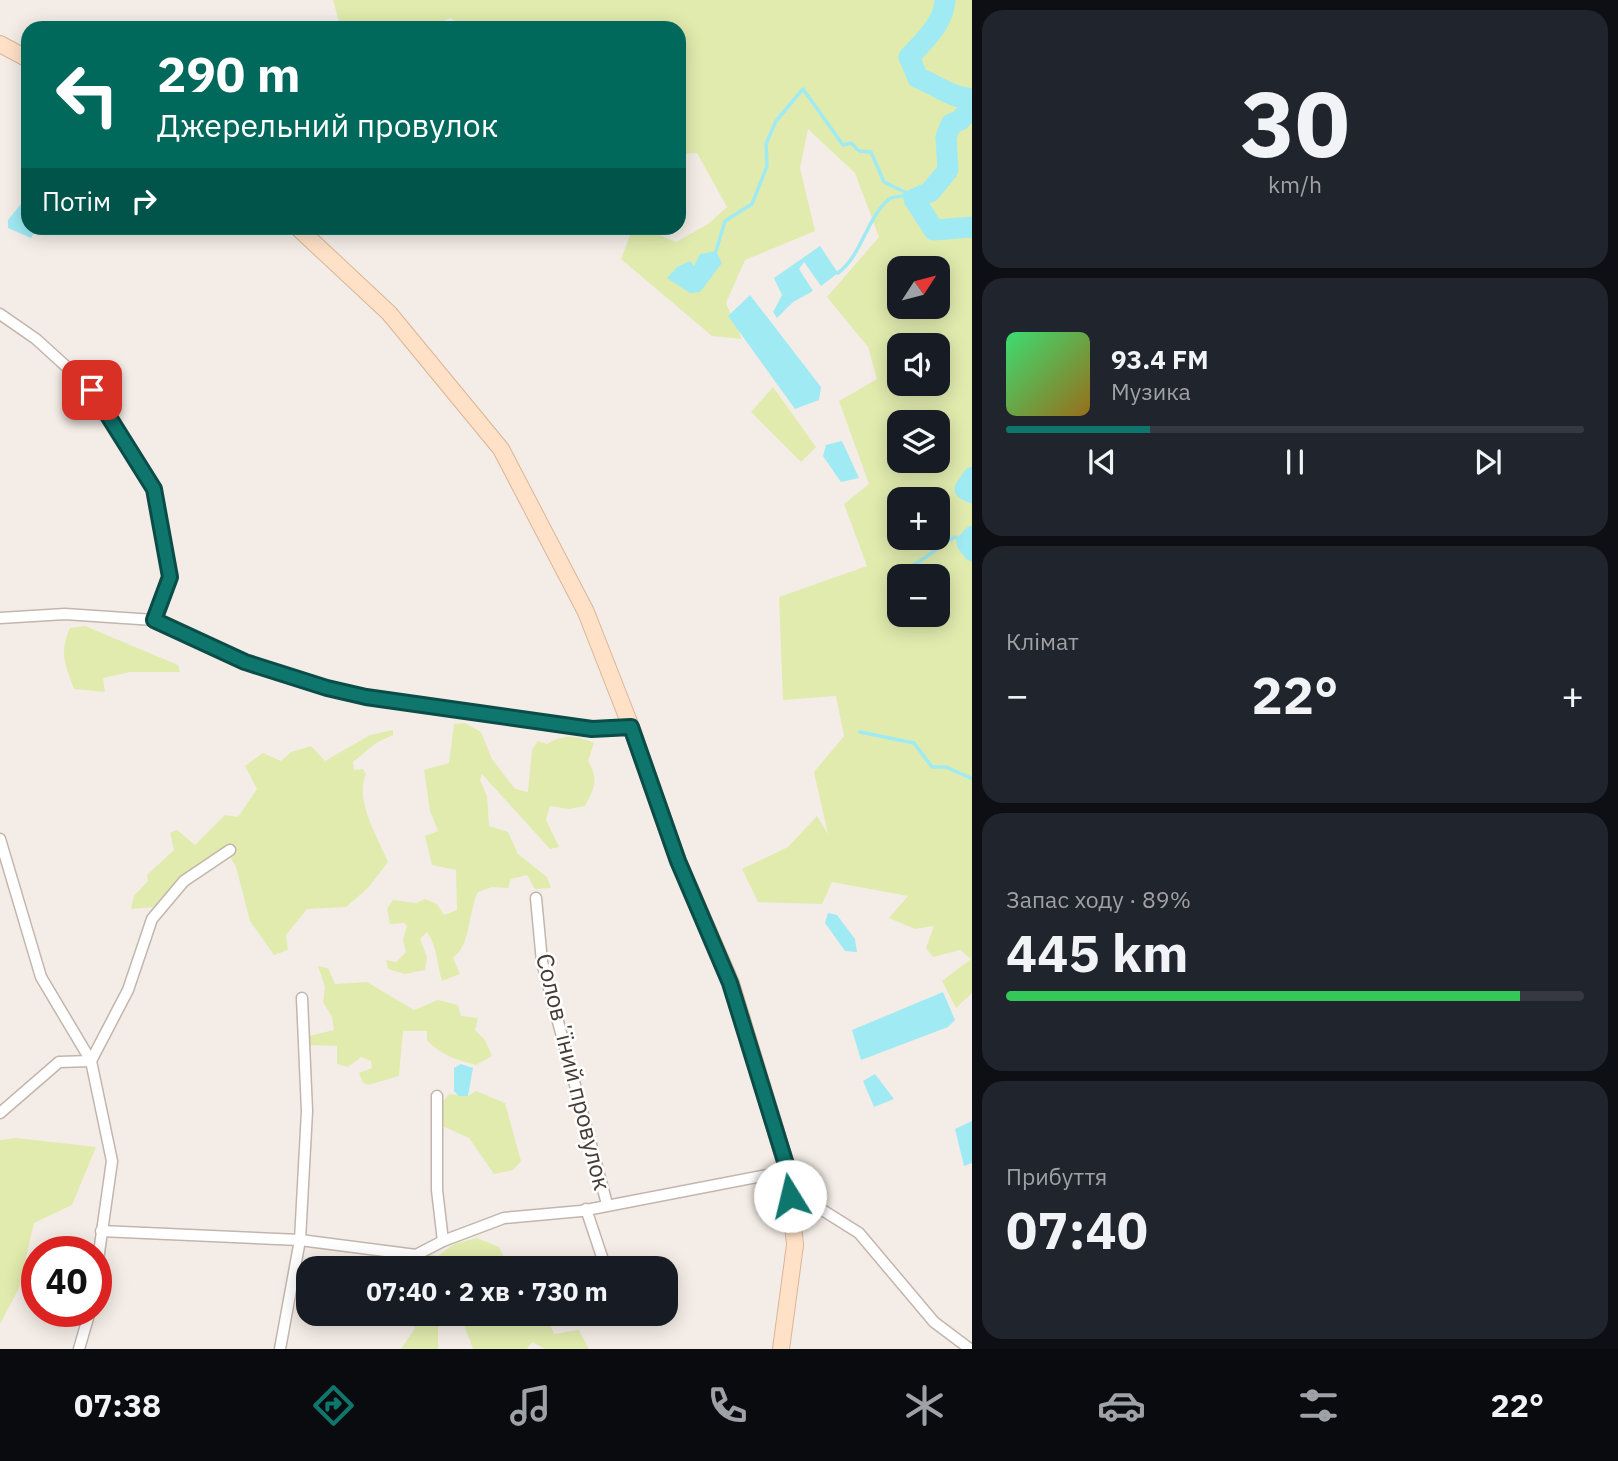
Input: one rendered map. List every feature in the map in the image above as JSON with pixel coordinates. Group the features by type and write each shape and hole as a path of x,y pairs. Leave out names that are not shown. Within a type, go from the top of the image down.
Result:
{"street":[{"path":"0,44 21,55"},
{"path":"305,235 389,313 501,449 586,612 631,727 678,861 730,983 788,1171 795,1245 781,1349"},
{"path":"0,314 36,339 92,390 154,489 170,577 154,620"},
{"path":"0,618 65,614 154,620 245,662 319,687 366,697 592,729 631,727"},
{"path":"0,839 37,954 41,977 91,1060 112,1161 100,1236"},
{"path":"91,1060 128,990 152,919 184,881 230,850"},
{"name":"Соловʼїний провулок","path":"536,898 542,962 607,1204"},
{"path":"280,1349 300,1240 307,1111 302,998"},
{"path":"0,1113 59,1062 91,1060"},
{"path":"437,1096 436,1190 443,1241"},
{"path":"101,1231 300,1240 416,1255 443,1241 504,1218 586,1209 788,1171"},
{"path":"788,1171 808,1201 859,1234 934,1322 970,1349"},
{"path":"586,1209 602,1256"},
{"path":"79,1349 85,1327"}],"green space":[{"path":"333,0 972,0 972,993 956,1008 942,981 971,959 960,950 933,957 926,948 934,926 915,929 889,918 908,896 832,882 822,904 758,902 742,869 788,847 817,816 828,834 814,772 844,736 836,696 783,700 779,597 867,566 844,504 869,484 839,401 877,379 868,347 827,297 879,237 855,173 808,129 800,168 815,231 745,260 726,303 742,339 712,336 621,259 630,235 660,235 676,242 708,224 727,207 697,153 686,154 686,21 454,21 451,18 443,21 339,21"},
{"path":"773,387 816,447 801,462 751,412"},
{"path":"85,626 178,665 180,672 130,672 103,678 105,692 74,689 66,665 65,645 70,628"},
{"path":"465,723 481,732 492,759 515,789 528,792 532,750 538,741 547,744 559,738 582,738 594,743 588,761 595,779 585,806 569,809 550,806 546,820 559,847 550,849 482,774 480,780 487,796 489,826 508,832 518,854 547,877 551,888 535,889 527,875 511,879 508,888 492,887 478,892 463,945 453,958 460,974 442,981 435,949 427,932 420,939 427,957 425,970 405,974 388,969 386,960 396,962 406,952 403,940 407,926 404,923 390,924 387,909 393,900 416,903 425,899 437,904 444,915 457,910 456,870 432,865 425,836 438,831 430,811 424,770 449,763 454,724"},
{"path":"393,730 393,735 376,743 353,762 354,770 363,769 366,774 363,784 365,807 388,862 368,888 346,907 307,909 286,935 288,950 274,955 250,921 236,867 228,853 210,857 155,907 131,909 134,896 148,881 147,875 174,850 170,833 177,830 195,845 225,815 238,817 257,789 245,766 263,753 281,761 291,752 311,746 325,761 370,735"},
{"path":"318,966 328,968 335,984 367,982 414,1010 438,1000 458,1005 461,1016 478,1018 475,1030 485,1040 492,1056 476,1065 437,1050 427,1040 427,1031 403,1031 399,1076 368,1085 363,1083 359,1073 372,1068 371,1061 361,1057 348,1067 337,1064 337,1046 309,1045 309,1036 334,1030 332,1017 323,1002 325,987"},
{"path":"476,1091 505,1103 521,1161 513,1170 494,1174 469,1138 438,1124 443,1102 449,1094 468,1096"},
{"path":"16,1138 96,1147 72,1205 34,1223 31,1236 21,1236 19,1288 0,1324 0,1140"},
{"path":"477,1238 499,1247 504,1256 438,1256 454,1244"},
{"path":"414,1326 439,1326 438,1349 401,1349 415,1328"},
{"path":"464,1326 551,1326 554,1334 579,1330 589,1349 545,1349 532,1342 527,1349 473,1349"}],"water":[{"path":"21,204 21,234 8,228 8,220"},
{"path":"820,246 838,273 821,286 804,262 799,269 813,291 793,302 777,318 773,312 782,295 774,278"},
{"path":"716,251 722,263 700,292 690,293 667,278 677,267 690,261 694,266 700,254"},
{"path":"750,295 821,387 819,400 795,409 728,316"},
{"path":"842,441 859,478 841,482 823,456 826,445"},
{"path":"828,913 837,915 855,939 857,952 845,951 825,923"},
{"path":"943,992 955,1020 948,1027 861,1060 852,1030"},
{"path":"461,1064 473,1068 468,1096 459,1096 454,1091 454,1068"},
{"path":"875,1074 894,1099 874,1107 863,1081"},
{"path":"972,1121 972,1163 964,1166 955,1129"}],"waterway":[{"path":"945,0 937,24 909,57 918,78 967,98 972,104"},
{"path":"716,251 725,221 752,204 767,166 766,144 776,121 803,89 843,145 851,143 859,151 871,152 884,182 911,195"},
{"path":"972,107 960,120 951,124 946,137 948,170 930,192 914,199 934,230 972,227"},
{"path":"838,273 853,257 875,216 889,199 911,195 914,199"},
{"path":"972,478 965,489 972,492"},
{"path":"915,564 955,537 967,543"},
{"path":"972,537 967,543 972,550"},
{"path":"860,732 914,743 932,767 946,767 972,779"}],"route":[{"path":"92,390 154,489 170,577 154,620 245,662 307,684 366,697 592,729 631,727 678,861 730,983 788,1171 790,1196"}]}
